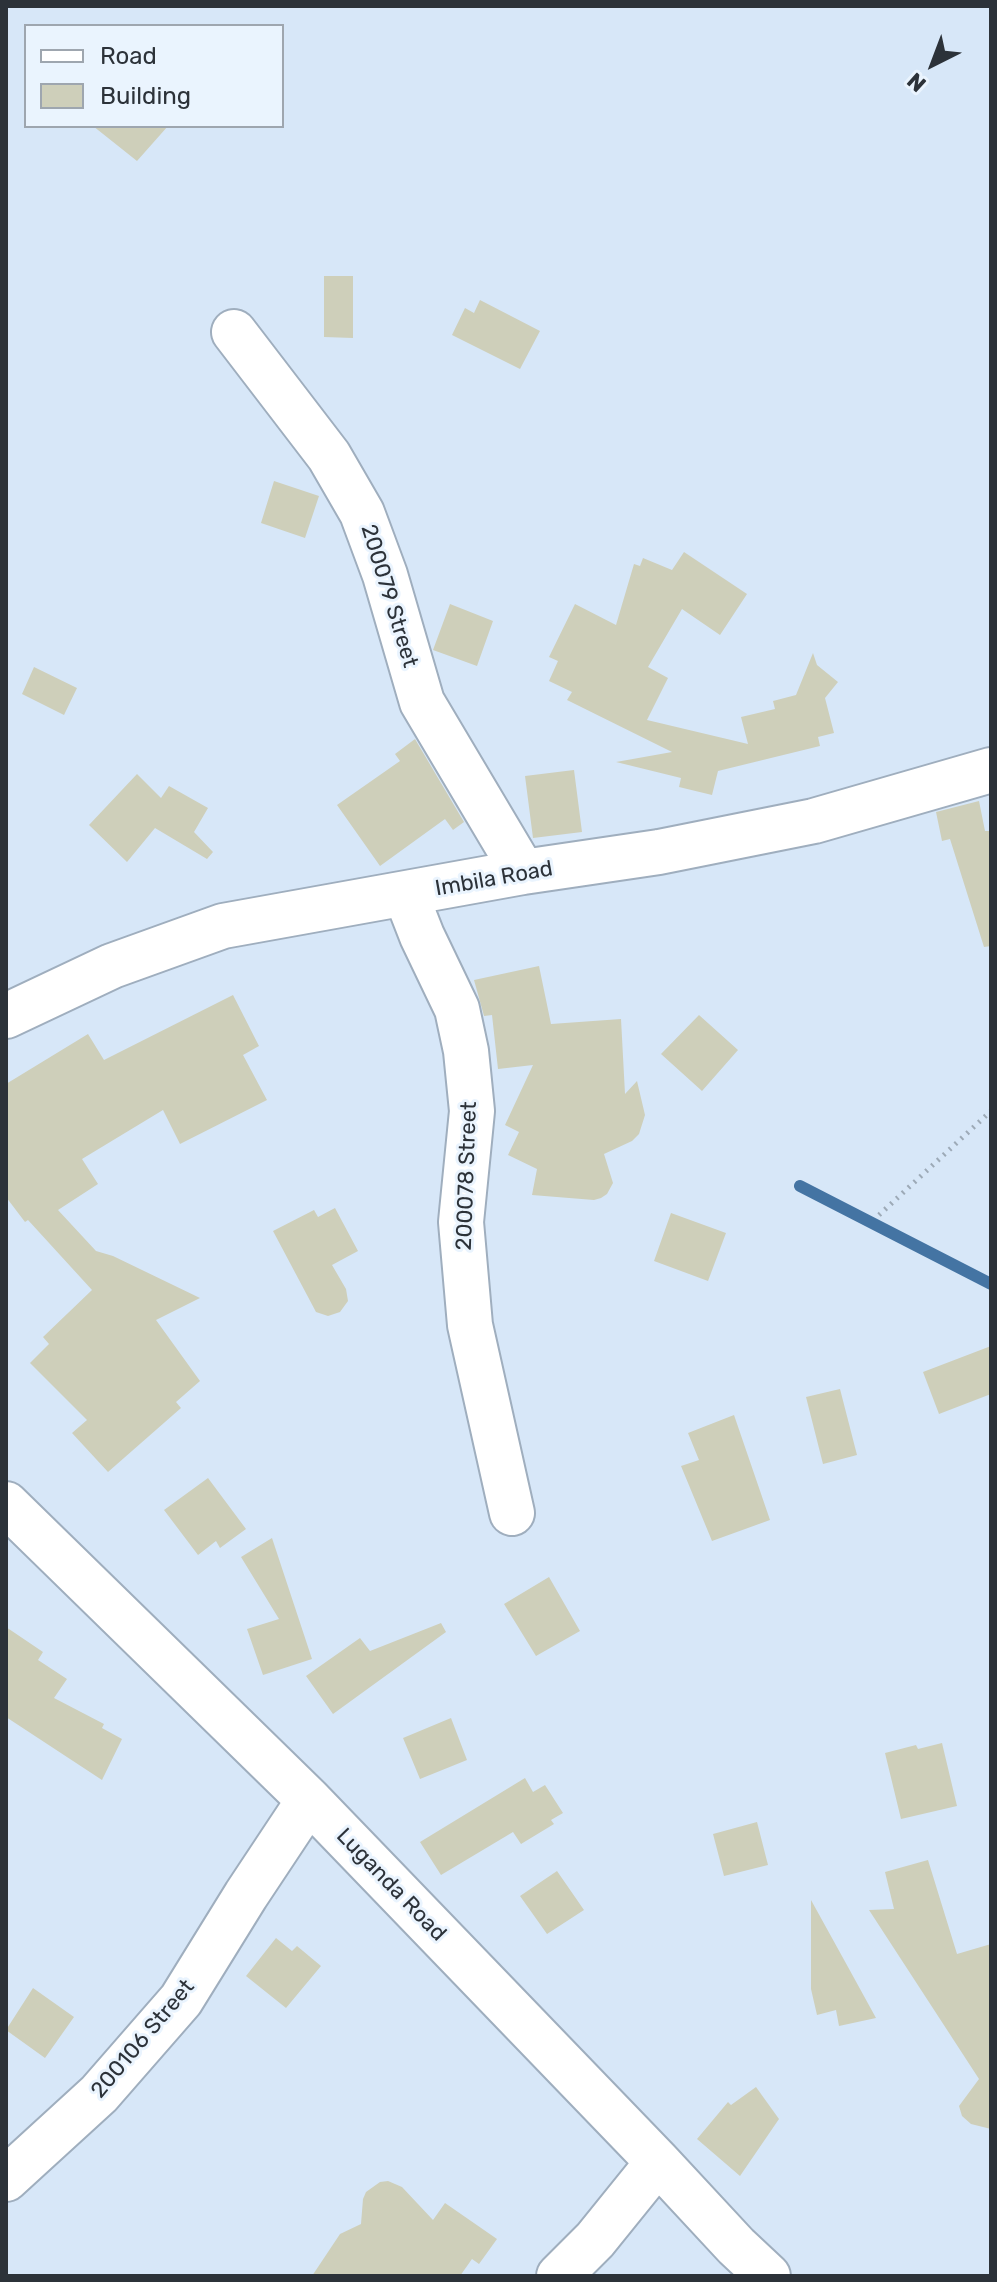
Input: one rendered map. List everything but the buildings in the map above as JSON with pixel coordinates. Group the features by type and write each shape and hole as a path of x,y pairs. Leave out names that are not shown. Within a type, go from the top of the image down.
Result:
{"street":[{"name":"200079 Street","path":"234,332 329,456 362,513 385,575 422,702 523,872"},
{"name":"Imbila Road","path":"6,1016 112,966 223,926 523,872 659,852 814,821 991,770"},
{"name":"200078 Street","path":"406,895 457,1009 466,1051 472,1111 461,1222 470,1325 512,1513"},
{"name":"Luganda Road","path":"6,1504 309,1800 768,2276"},
{"name":"200106 Street","path":"6,2179 99,2094 181,2000 309,1800"},
{"path":"559,2276 595,2240 658,2162"}],"path":[{"path":"879,1215 991,1111"}],"waterway":[{"path":"800,1186 991,1284"}]}
